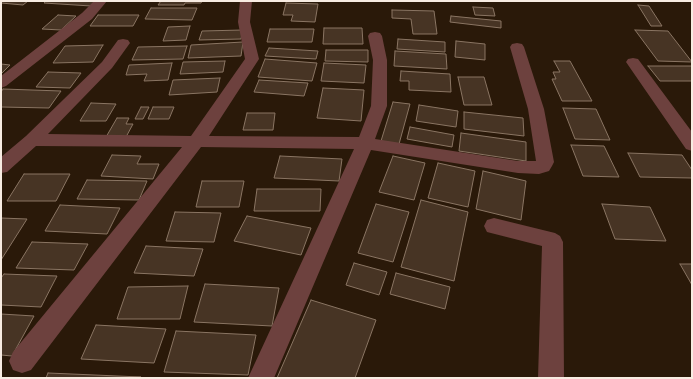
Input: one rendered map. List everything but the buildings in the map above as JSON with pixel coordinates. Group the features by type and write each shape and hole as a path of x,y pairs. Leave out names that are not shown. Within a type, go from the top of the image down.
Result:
{"street":[{"path":"1,83 87,16 101,1"},
{"path":"22,361 195,143 252,59 244,22 246,1"},
{"path":"261,378 365,143 379,106 380,60 375,36"},
{"path":"1,167 32,140 108,66 123,43"},
{"path":"32,140 195,143 365,143 518,167 538,168 543,166 545,162 536,109 517,47"},
{"path":"633,62 692,145"},
{"path":"494,226 548,239 553,242 551,378"}]}
